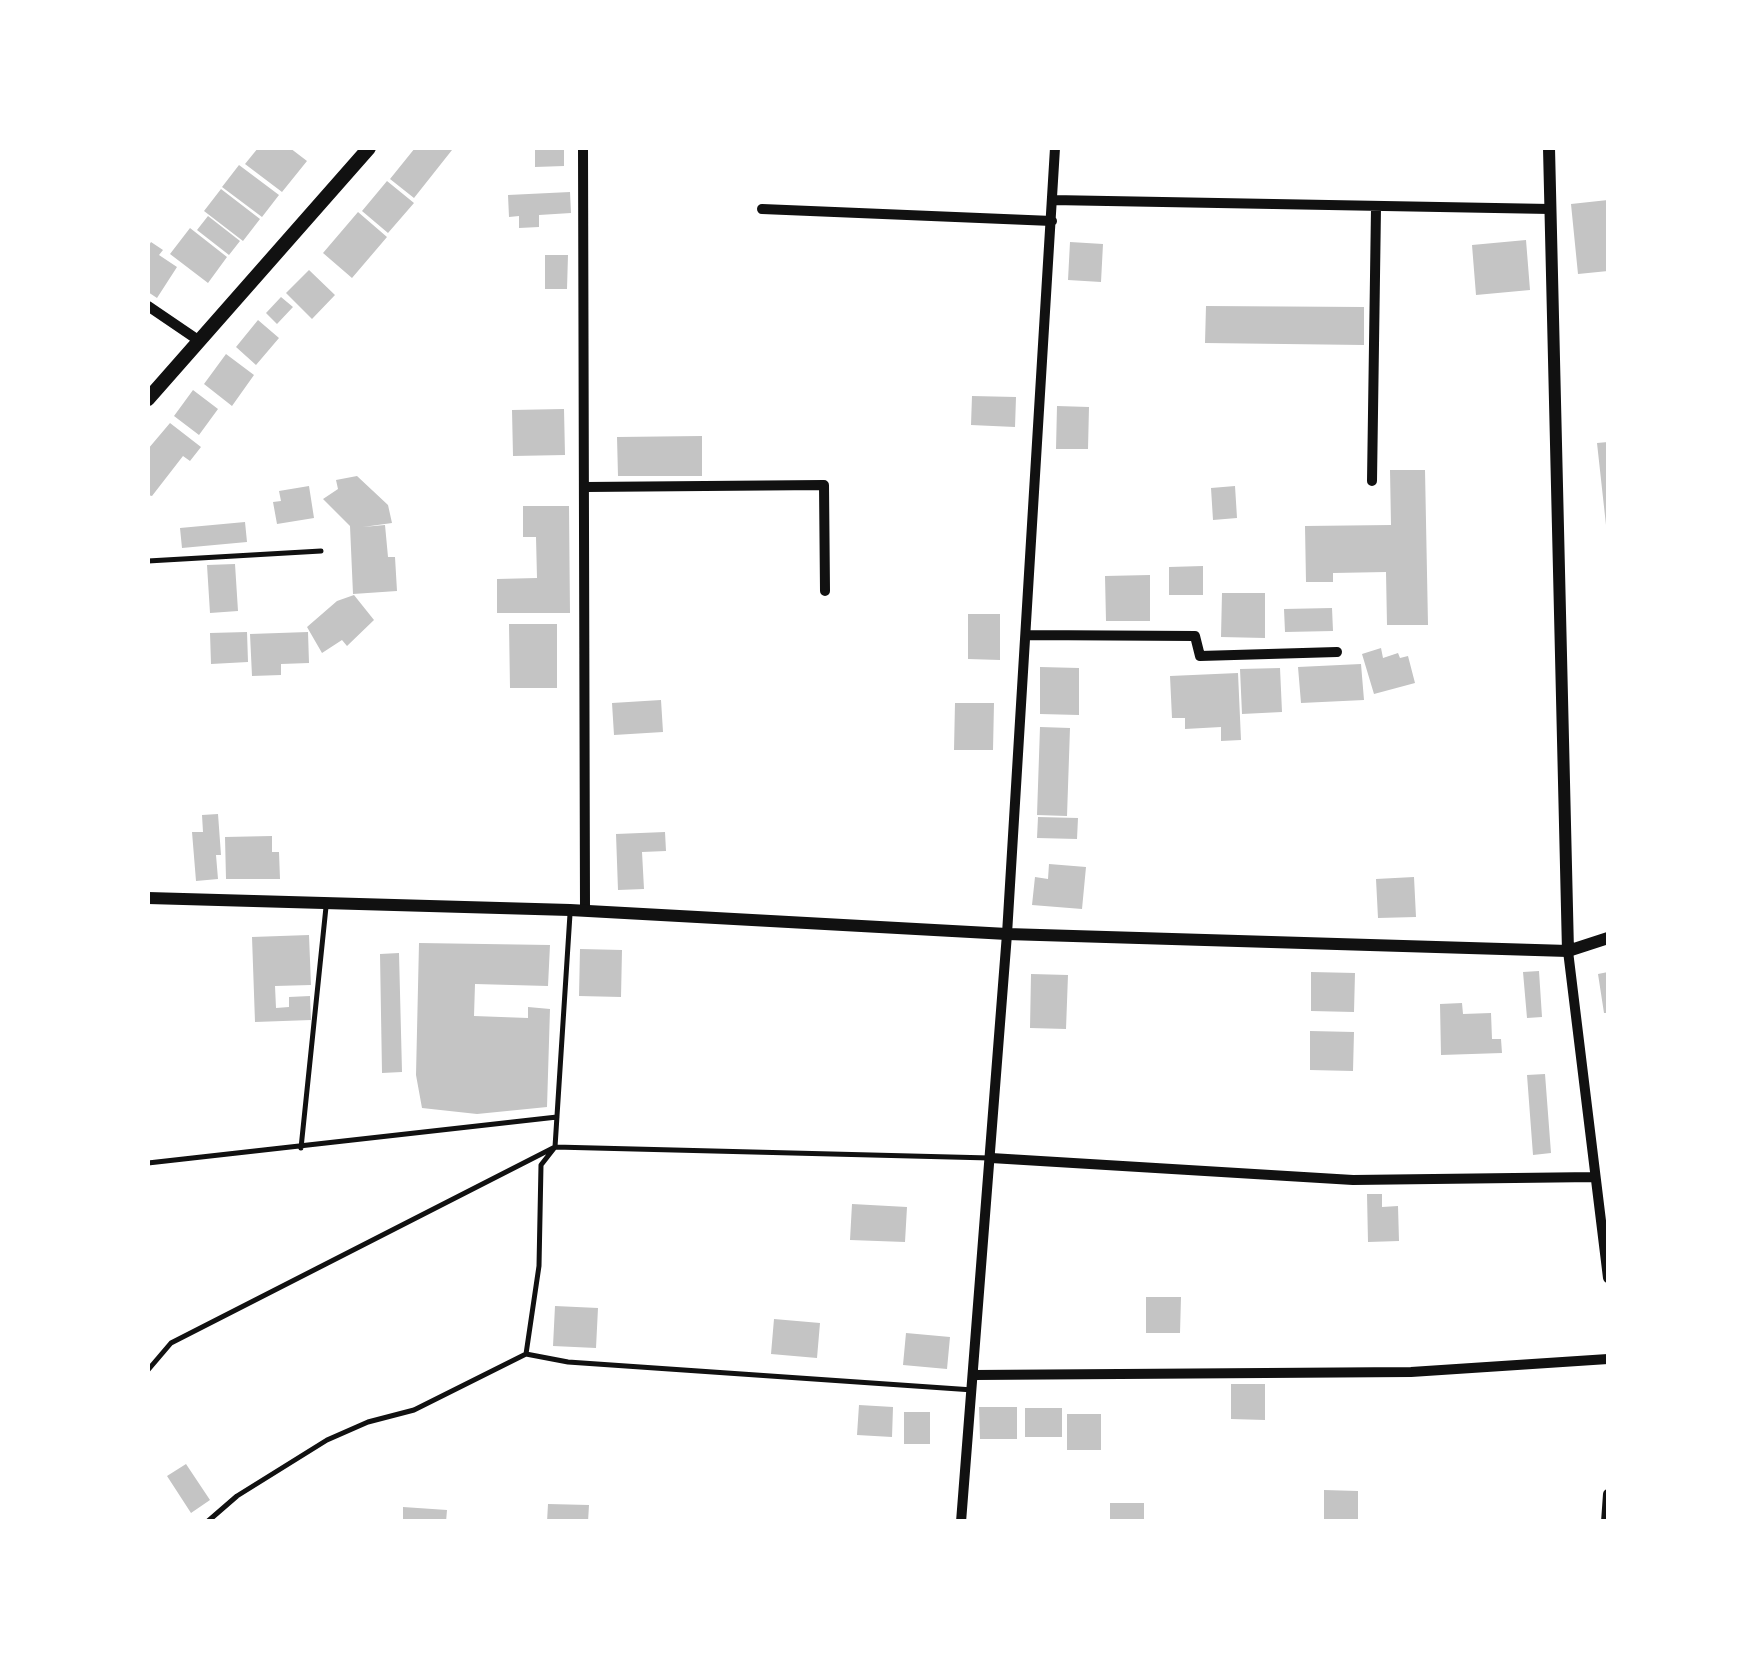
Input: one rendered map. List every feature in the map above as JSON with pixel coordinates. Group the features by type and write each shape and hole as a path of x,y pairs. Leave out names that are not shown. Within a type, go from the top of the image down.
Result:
{"main road":[{"path":"148,398 369,148"}],"street":[{"path":"578,910 586,487 583,148"},
{"path":"961,1522 991,1158 1055,148"},
{"path":"1548,148 1568,951 1608,1278"},
{"path":"1052,200 1550,208"},
{"path":"1372,481 1376,208"},
{"path":"762,209 1052,221"},
{"path":"148,306 198,340"},
{"path":"586,487 824,485 825,591"},
{"path":"1026,635 1195,636 1200,656 1337,652"},
{"path":"148,898 578,910 1006,934 1568,951 1608,938"},
{"path":"991,1158 1353,1180 1595,1177"},
{"path":"974,1375 1411,1372 1608,1359"},
{"path":"1606,1522 1608,1494"}],"lane":[{"path":"148,561 321,550"},
{"path":"301,1148 327,903"},
{"path":"526,1354 538,1266 540,1165 555,1147 578,910"},
{"path":"148,1163 557,1117"},
{"path":"148,1370 171,1343 555,1147 991,1158"},
{"path":"207,1522 237,1496 326,1440 368,1422 414,1410 526,1354 586,1363 973,1390"}],"building":[{"path":"258,148 290,148 307,161 282,192 245,164"},
{"path":"415,148 452,150 414,198 390,179"},
{"path":"535,148 564,148 564,166 535,167"},
{"path":"239,165 279,195 262,217 222,187"},
{"path":"387,181 414,203 388,233 362,211"},
{"path":"221,189 260,219 243,241 204,211"},
{"path":"570,192 571,213 539,215 539,227 519,228 519,216 509,217 508,195"},
{"path":"1608,200 1608,271 1578,274 1571,204"},
{"path":"358,212 387,237 352,278 323,253"},
{"path":"208,216 240,241 229,255 197,230"},
{"path":"190,228 227,257 208,283 170,254"},
{"path":"1526,240 1530,290 1476,295 1472,245"},
{"path":"151,242 163,250 159,255 177,267 157,298 148,292"},
{"path":"1070,242 1103,244 1101,282 1068,280"},
{"path":"545,255 568,255 567,289 545,289"},
{"path":"309,270 335,295 312,319 286,293"},
{"path":"281,297 293,307 277,324 266,313"},
{"path":"1206,306 1364,307 1364,345 1205,343"},
{"path":"258,320 279,338 256,365 236,347"},
{"path":"226,354 254,375 232,406 204,384"},
{"path":"193,390 218,409 199,435 174,416"},
{"path":"972,396 1016,397 1015,427 971,425"},
{"path":"1057,406 1089,407 1088,449 1056,449"},
{"path":"564,409 565,455 513,456 512,410"},
{"path":"170,423 201,447 190,461 183,456 152,496 148,495 148,449"},
{"path":"702,436 702,476 618,476 617,437"},
{"path":"1608,442 1608,525 1606,525 1597,443"},
{"path":"1390,470 1425,470 1428,625 1387,625 1386,572 1333,573 1333,582 1306,582 1305,526 1391,525"},
{"path":"357,476 388,505 392,523 363,527 385,525 388,557 395,557 397,591 353,594 350,526 323,499 338,489 336,480"},
{"path":"309,486 314,518 277,524 273,502 281,501 279,491"},
{"path":"1235,486 1237,518 1213,520 1211,488"},
{"path":"523,506 569,506 570,613 497,613 497,579 537,578 536,537 523,537"},
{"path":"245,522 247,542 182,548 180,528"},
{"path":"235,564 238,611 210,613 207,565"},
{"path":"1203,566 1203,595 1169,595 1169,567"},
{"path":"1150,575 1150,621 1106,621 1105,576"},
{"path":"1222,593 1265,593 1265,638 1221,637"},
{"path":"354,595 374,620 347,646 342,640 322,653 307,627 337,601"},
{"path":"1332,608 1333,631 1285,632 1284,609"},
{"path":"968,614 1000,614 1000,660 968,659"},
{"path":"509,624 557,624 557,688 510,688"},
{"path":"247,632 248,662 211,664 210,633"},
{"path":"308,632 309,663 281,664 281,675 252,676 250,634"},
{"path":"1381,648 1383,658 1398,653 1400,658 1408,656 1415,683 1374,694 1362,654"},
{"path":"1361,664 1364,700 1301,703 1298,667"},
{"path":"1040,667 1079,668 1079,715 1040,714"},
{"path":"1280,668 1282,712 1242,714 1240,669"},
{"path":"1238,673 1241,740 1221,741 1221,727 1185,729 1185,718 1172,718 1170,676"},
{"path":"661,700 663,732 614,735 612,703"},
{"path":"955,703 994,703 993,750 954,750"},
{"path":"1040,727 1070,728 1067,816 1037,815"},
{"path":"218,814 218,879 196,881 192,832 203,832 202,815"},
{"path":"1038,817 1078,818 1077,839 1037,838"},
{"path":"665,832 666,851 642,852 644,889 618,890 616,834"},
{"path":"272,836 272,852 279,852 280,879 226,879 225,837"},
{"path":"1049,864 1086,867 1082,909 1032,905 1035,877 1048,879"},
{"path":"1414,877 1416,917 1378,918 1376,879"},
{"path":"309,935 311,985 275,986 276,1008 289,1007 289,997 310,996 311,1020 255,1022 252,937"},
{"path":"419,943 550,945 548,986 475,984 474,1016 528,1018 528,1007 550,1009 547,1107 477,1114 422,1108 416,1075"},
{"path":"580,949 622,950 621,997 579,996"},
{"path":"399,953 402,1072 382,1073 380,954"},
{"path":"1539,971 1542,1017 1527,1018 1523,972"},
{"path":"1311,972 1355,973 1354,1012 1311,1011"},
{"path":"1608,972 1608,1013 1604,1013 1598,974"},
{"path":"1031,974 1068,975 1066,1029 1030,1028"},
{"path":"1462,1003 1463,1014 1491,1013 1492,1039 1501,1039 1502,1053 1441,1055 1440,1004"},
{"path":"1310,1031 1354,1032 1353,1071 1310,1070"},
{"path":"1545,1074 1551,1153 1533,1155 1527,1075"},
{"path":"1367,1194 1382,1194 1382,1207 1398,1206 1399,1241 1368,1242"},
{"path":"852,1204 907,1207 905,1242 850,1240"},
{"path":"1146,1297 1181,1297 1180,1333 1146,1333"},
{"path":"555,1306 598,1308 596,1348 553,1346"},
{"path":"774,1319 820,1323 817,1358 771,1354"},
{"path":"906,1333 950,1337 947,1369 903,1365"},
{"path":"1231,1384 1265,1384 1265,1420 1231,1419"},
{"path":"859,1405 893,1407 892,1437 857,1435"},
{"path":"979,1407 1017,1407 1017,1439 980,1439"},
{"path":"1025,1408 1062,1408 1062,1437 1025,1437"},
{"path":"904,1412 930,1412 930,1444 904,1444"},
{"path":"1067,1414 1101,1414 1101,1450 1067,1450"},
{"path":"186,1464 210,1500 191,1513 167,1476"},
{"path":"1324,1490 1358,1491 1358,1522 1324,1522"},
{"path":"1110,1503 1144,1503 1144,1522 1110,1522"},
{"path":"548,1504 589,1505 588,1522 547,1522"},
{"path":"403,1507 447,1510 446,1522 403,1522"}]}
